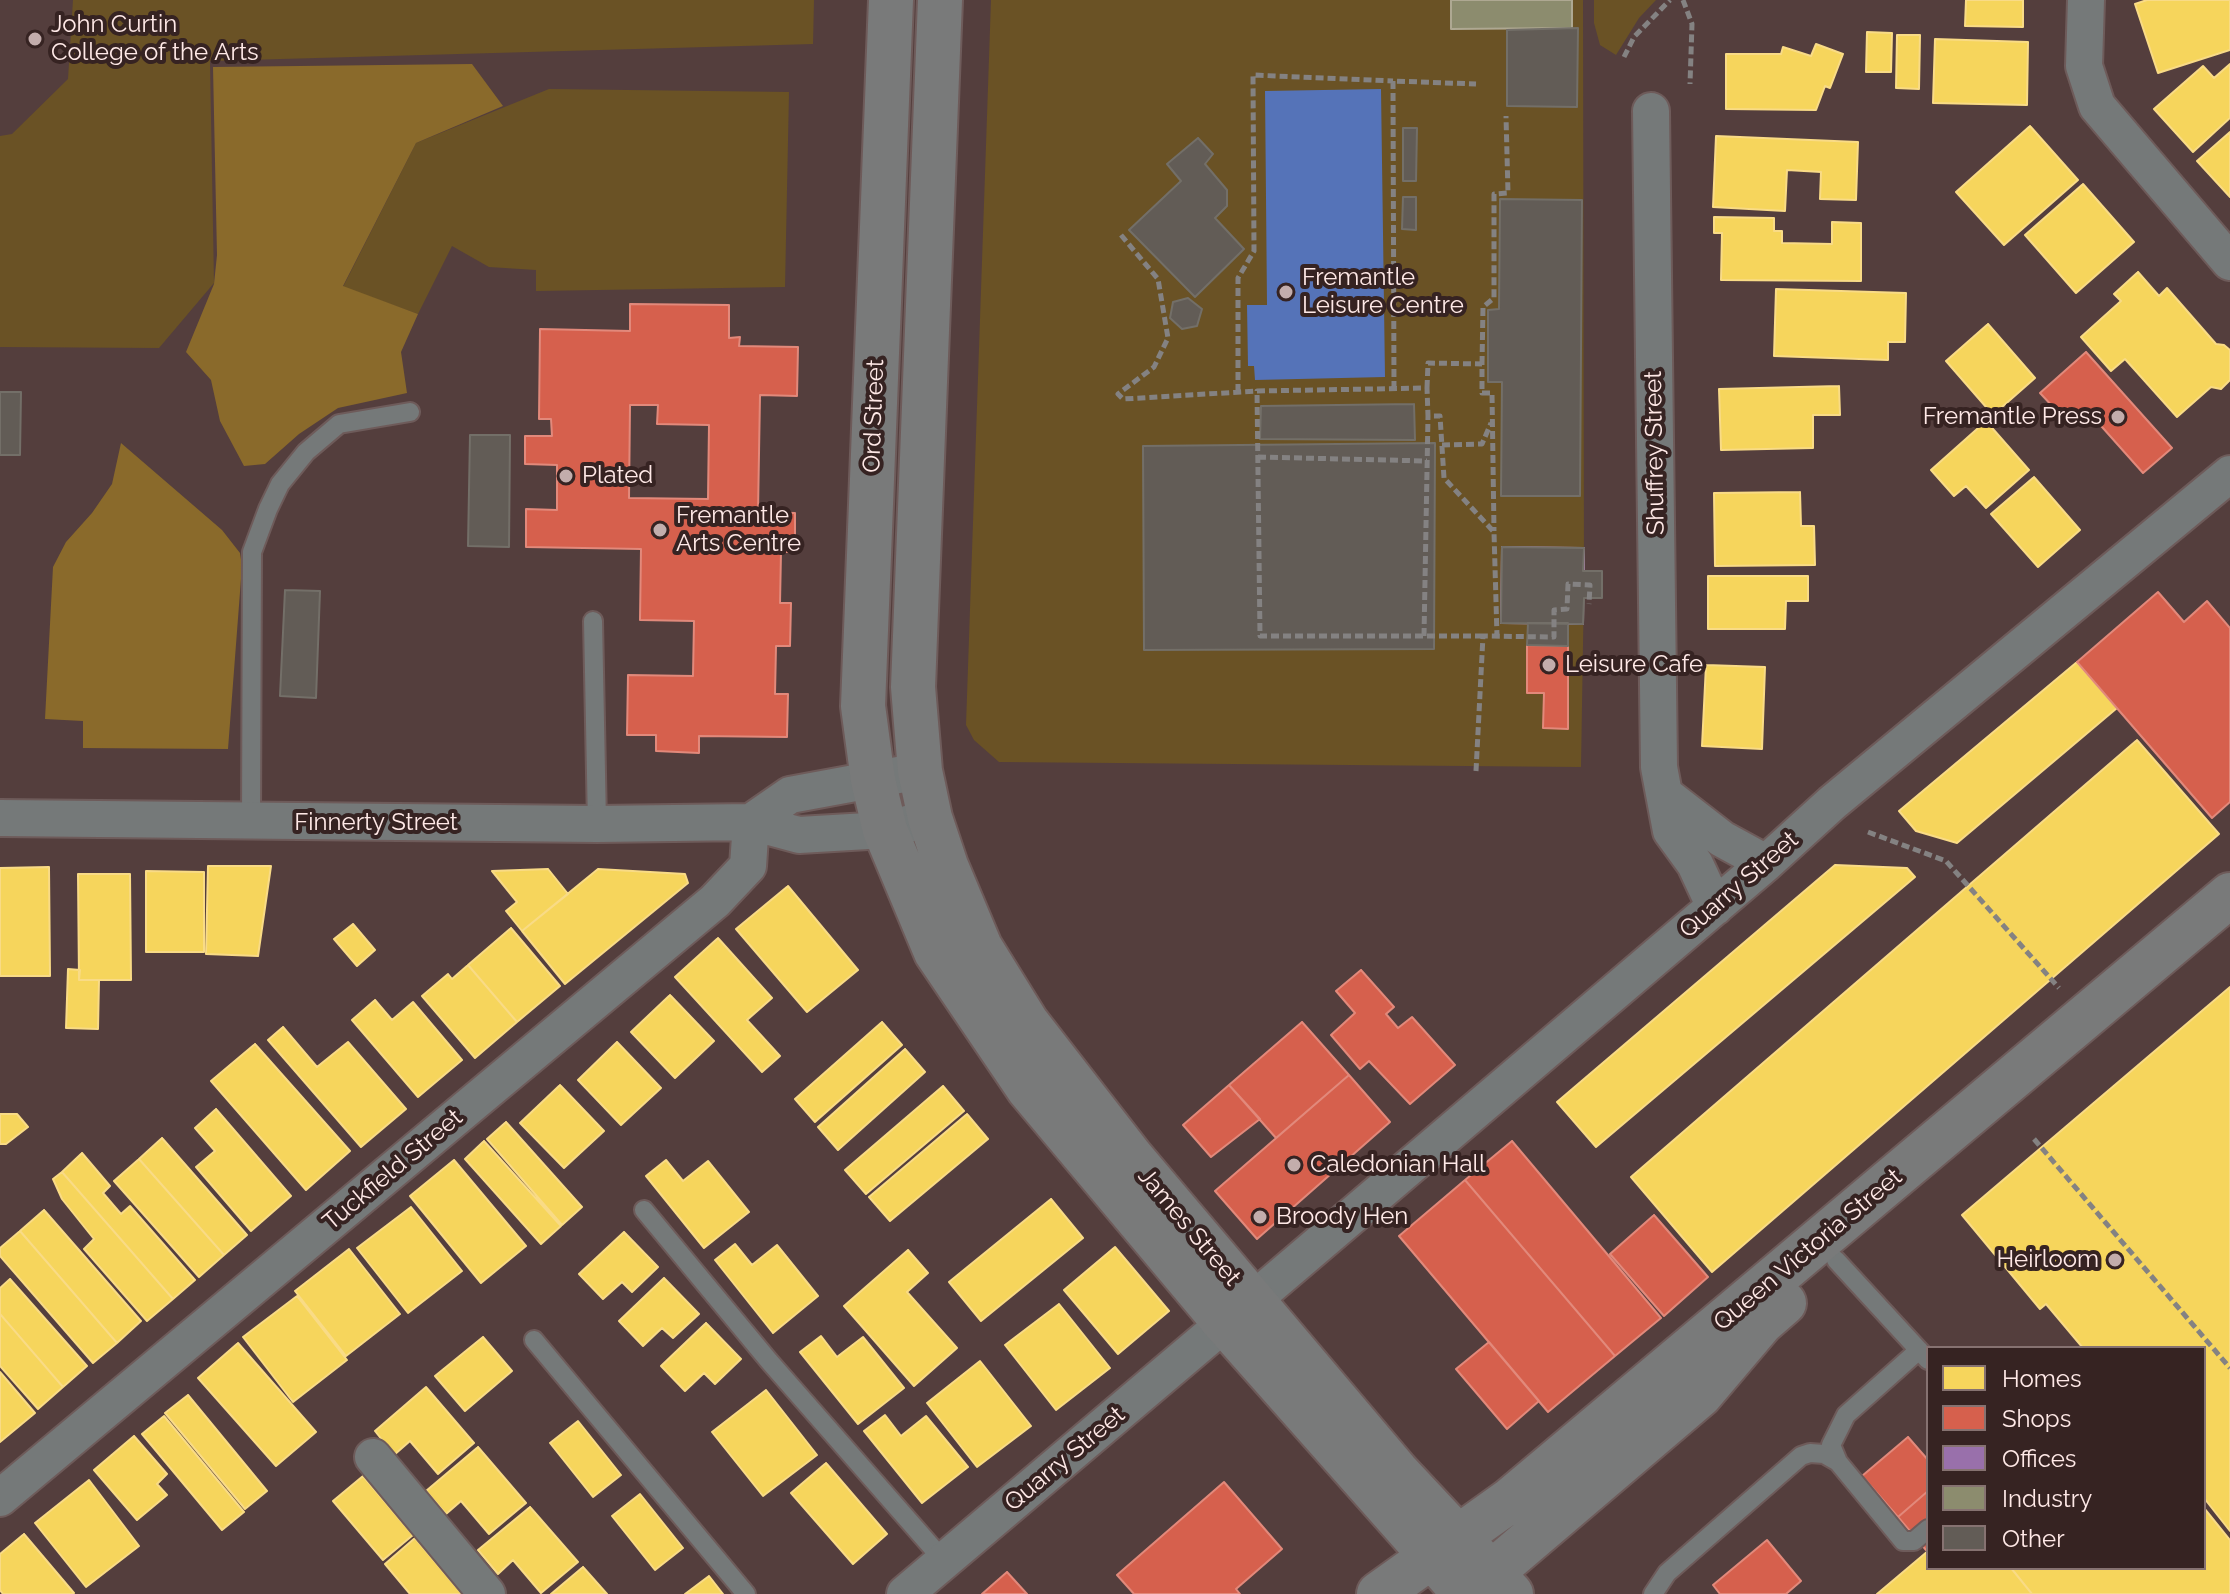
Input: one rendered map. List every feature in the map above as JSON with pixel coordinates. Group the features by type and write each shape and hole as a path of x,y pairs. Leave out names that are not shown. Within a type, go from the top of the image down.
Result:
{"main road":[{"name":"Ord Street","path":"885,830 873,780 863,706 891,0"},
{"name":"Ord Street","path":"930,818 920,771 913,658 940,0"},
{"name":"James Street","path":"930,818 946,866 980,947 1027,1023 1131,1157 1238,1312"},
{"name":"James Street","path":"885,830 936,952 1028,1088 1238,1312 1417,1495 1445,1547 1484,1589"},
{"name":"Queen Victoria Street","path":"1379,1594 1509,1501 2230,895"},
{"name":"Queen Victoria Street","path":"1484,1589 1700,1395 1761,1323 2230,928"}],"street":[{"path":"2086,0 2084,66 2097,106 2230,262"},
{"name":"Shuffrey Street","path":"1651,111 1659,767 1671,831 1695,864 1715,907"},
{"name":"Quarry Street","path":"905,1594 1715,907 1832,803 2230,474"},
{"path":"751,822 790,795 920,771"},
{"path":"1664,794 1722,839 1766,863"},
{"name":"Finnerty Street","path":"0,818 597,824 751,822 799,835 885,830 930,818"},
{"name":"Tuckfield Street","path":"0,1498 715,901 748,866 751,822"},
{"path":"373,1457 487,1594"}],"lane":[{"path":"251,822 252,552 268,509 280,484 306,452 339,424 410,412"},
{"path":"593,621 597,824"},
{"path":"644,1210 769,1361 944,1561"},
{"path":"1653,1594 1667,1573 1846,1415 1924,1355 1836,1260"},
{"path":"534,1340 746,1594"},
{"path":"1846,1415 1831,1445 1838,1462 1903,1541 1914,1541 1926,1531"},
{"path":"1801,1456 1824,1454 1838,1462"}],"path":[{"path":"1624,57 1634,37 1670,0"},
{"path":"1683,0 1692,24 1690,84"},
{"path":"1238,392 1238,278 1254,251 1253,75 1476,84"},
{"path":"1393,81 1394,389"},
{"path":"1497,636 1492,393 1482,393 1482,364 1485,347 1483,307 1494,298 1494,194 1508,193 1506,116"},
{"path":"1121,235 1158,279 1168,338 1154,367 1118,394 1123,399 1257,391 1427,388"},
{"path":"1424,636 1428,363 1482,364"},
{"path":"1257,391 1260,636 1554,637 1554,610 1567,609 1568,584 1590,585 1589,604"},
{"path":"1428,416 1440,416 1444,478 1494,532"},
{"path":"1442,445 1482,444 1493,419"},
{"path":"1258,457 1427,461"},
{"path":"1476,771 1483,636"},
{"path":"1868,832 1946,861 2062,992"},
{"path":"2034,1139 2230,1368"}],"shaded area":[{"path":"73,0 814,0 813,44 210,61 214,283 159,348 0,347 0,136 12,134 68,79"},
{"name":"Fremantle Leisure Centre","path":"991,0 1583,0 1584,584 1581,767 999,762 974,740 966,725"},
{"path":"1594,0 1656,0 1639,18 1616,55 1600,45 1594,23"},
{"path":"472,64 503,106 416,143 343,286 418,314 401,352 407,393 338,408 299,434 265,464 244,466 220,421 211,380 186,352 214,284 217,255 213,67"},
{"path":"549,89 789,92 785,287 536,291 536,270 489,267 452,246 418,314 343,287 416,143"},
{"path":"121,443 222,530 240,553 242,566 228,749 83,748 83,721 45,719 53,567 66,542 112,484"}],"water":[{"path":"1381,89 1385,377 1255,380 1254,366 1248,366 1247,305 1267,305 1265,91"}],"building: Homes":[{"path":"1966,0 2023,0 2023,27 1965,26"},
{"path":"2147,0 2230,0 2230,50 2158,73 2135,4"},
{"path":"1867,32 1892,33 1891,72 1866,72"},
{"path":"1897,35 1920,35 1919,89 1896,88"},
{"path":"1935,39 2028,42 2027,105 1933,103"},
{"path":"1816,44 1843,54 1830,88 1825,86 1816,110 1726,109 1726,54 1781,54 1783,47 1811,56"},
{"path":"2230,64 2230,118 2193,152 2154,109 2203,66 2214,78"},
{"path":"2030,126 2078,180 2004,245 1956,192"},
{"path":"2230,132 2230,197 2197,161"},
{"path":"1716,136 1858,142 1856,200 1820,199 1821,172 1787,170 1785,211 1713,207"},
{"path":"2083,184 2134,242 2076,293 2025,235"},
{"path":"1714,217 1774,218 1774,231 1782,231 1782,243 1832,244 1832,222 1861,223 1861,281 1721,280 1722,233 1714,233"},
{"path":"2138,272 2159,296 2167,288 2216,344 2230,350 2230,380 2221,389 2211,387 2177,417 2125,359 2111,371 2081,337 2121,301 2114,294"},
{"path":"1776,289 1906,293 1905,342 1888,342 1888,360 1774,356"},
{"path":"1988,324 2035,378 1993,415 1946,361"},
{"path":"1839,386 1840,415 1813,415 1813,448 1721,450 1719,389"},
{"path":"1986,421 2029,470 1986,508 1966,486 1954,496 1931,470"},
{"path":"2034,477 2080,530 2038,567 1991,514"},
{"path":"1800,492 1801,526 1814,526 1815,565 1715,566 1714,493"},
{"path":"1708,576 1808,576 1808,601 1786,601 1785,629 1708,629"},
{"path":"2077,662 2117,708 1957,843 1916,831 1899,811"},
{"path":"1706,665 1765,667 1762,749 1702,746"},
{"path":"2137,740 2219,834 1712,1272 1631,1177"},
{"path":"1835,865 1907,868 1915,877 1596,1147 1557,1102"},
{"path":"208,866 271,866 258,956 206,954"},
{"path":"49,867 50,976 0,976 0,868"},
{"path":"548,869 568,894 522,931 506,911 517,902 492,871"},
{"path":"598,869 685,874 688,883 565,984 522,931"},
{"path":"146,871 204,872 204,952 146,952"},
{"path":"78,874 130,874 131,980 79,980"},
{"path":"788,886 858,970 807,1012 736,929"},
{"path":"353,924 375,950 357,966 334,939"},
{"path":"511,928 560,986 517,1022 468,965"},
{"path":"718,938 772,998 747,1020 780,1056 762,1072 675,977"},
{"path":"468,965 517,1022 475,1058 422,996 448,974 452,979"},
{"path":"68,969 80,970 79,980 99,980 98,1029 66,1028"},
{"name":"Heirloom","path":"2230,987 2230,1531 2206,1501 2206,1346 2081,1346 2046,1304 2040,1309 1962,1215"},
{"path":"670,995 714,1041 675,1078 631,1032"},
{"path":"375,1000 392,1020 413,1002 462,1060 418,1097 352,1020"},
{"path":"882,1022 902,1045 815,1122 795,1099"},
{"path":"283,1027 317,1067 348,1042 406,1109 361,1147 268,1040"},
{"path":"617,1042 661,1088 621,1125 578,1080"},
{"path":"255,1044 350,1151 306,1190 211,1081"},
{"path":"905,1049 925,1072 838,1150 818,1127"},
{"path":"560,1085 604,1131 564,1168 520,1123"},
{"path":"943,1086 964,1111 866,1194 845,1170"},
{"path":"216,1109 291,1196 251,1231 196,1167 215,1151 195,1128"},
{"path":"0,1114 17,1114 28,1127 6,1144 0,1144"},
{"path":"967,1114 988,1139 890,1221 869,1197"},
{"path":"506,1122 582,1207 562,1225 487,1139"},
{"path":"162,1138 247,1235 224,1255 139,1159"},
{"path":"484,1141 561,1226 541,1244 465,1159"},
{"path":"82,1153 110,1186 103,1193 121,1214 130,1206 195,1280 173,1299 62,1172"},
{"path":"139,1159 224,1255 199,1277 114,1181"},
{"path":"454,1160 526,1246 481,1283 410,1196"},
{"path":"666,1160 683,1181 708,1161 749,1212 704,1248 646,1176"},
{"path":"62,1172 173,1299 147,1321 84,1249 94,1239 62,1199 53,1179"},
{"path":"1051,1199 1083,1238 981,1321 949,1282"},
{"path":"411,1207 462,1271 408,1313 357,1248"},
{"path":"44,1210 141,1321 117,1343 20,1231"},
{"path":"20,1231 117,1343 93,1363 0,1256 0,1248"},
{"path":"624,1232 658,1267 632,1292 622,1282 603,1299 579,1274"},
{"path":"735,1244 752,1265 777,1245 818,1296 773,1333 715,1260"},
{"path":"1115,1247 1169,1311 1118,1354 1064,1290"},
{"path":"349,1249 400,1314 346,1356 295,1291"},
{"path":"908,1250 928,1273 907,1292 957,1348 914,1386 844,1306"},
{"path":"664,1278 699,1314 673,1338 662,1328 643,1346 619,1321"},
{"path":"10,1279 87,1366 63,1387 0,1314 0,1288"},
{"path":"297,1296 347,1360 293,1402 243,1337"},
{"path":"1059,1304 1110,1368 1056,1410 1005,1345"},
{"path":"0,1314 63,1387 38,1409 0,1366"},
{"path":"706,1323 741,1359 715,1384 704,1373 685,1391 661,1366"},
{"path":"821,1336 837,1357 863,1337 904,1388 858,1424 800,1352"},
{"path":"483,1337 512,1371 465,1411 435,1376"},
{"path":"238,1343 316,1432 276,1466 198,1378"},
{"path":"980,1361 1031,1426 977,1467 927,1403"},
{"path":"0,1372 35,1413 0,1442"},
{"path":"426,1387 474,1443 438,1474 410,1441 394,1455 375,1431"},
{"path":"766,1390 817,1455 763,1496 712,1432"},
{"path":"188,1395 267,1491 245,1509 165,1413"},
{"path":"885,1415 901,1436 926,1416 968,1467 922,1503 864,1431"},
{"path":"164,1416 244,1512 222,1530 142,1434"},
{"path":"578,1421 621,1475 593,1497 550,1443"},
{"path":"134,1436 167,1474 157,1484 167,1495 137,1520 94,1470"},
{"path":"478,1447 526,1503 489,1534 461,1501 446,1514 426,1491"},
{"path":"826,1463 887,1534 853,1564 791,1493"},
{"path":"363,1476 413,1535 383,1560 333,1501"},
{"path":"89,1480 139,1546 86,1587 35,1523"},
{"path":"640,1494 683,1548 655,1570 612,1516"},
{"path":"530,1507 578,1562 541,1593 513,1560 498,1574 478,1550"},
{"path":"2206,1510 2230,1540 2230,1594 2032,1594 2013,1570 2206,1570"},
{"path":"24,1534 73,1594 3,1594 0,1590 0,1554"},
{"path":"415,1538 462,1594 410,1594 385,1564"},
{"path":"1926,1553 1926,1570 2013,1570 2032,1594 1877,1594"},
{"path":"583,1567 607,1594 551,1594"},
{"path":"709,1576 723,1594 685,1594"}],"building: Shops":[{"name":"Fremantle Arts Centre","path":"630,304 729,305 729,338 740,337 739,346 798,347 797,396 760,395 758,512 795,513 795,552 781,552 780,603 791,603 790,646 776,646 775,694 788,694 787,737 699,736 699,753 656,751 656,735 627,735 628,675 693,676 694,621 640,620 641,549 526,547 526,509 557,510 557,465 525,464 525,436 552,436 551,419 539,419 540,329 630,331","holes":["630,405 658,405 657,424 709,425 708,499 629,498"]},
{"name":"Fremantle Press","path":"2086,352 2172,448 2143,473 2086,409 2069,424 2040,393"},
{"path":"2158,592 2184,622 2207,601 2230,628 2230,802 2212,818 2077,662"},
{"path":"1527,645 1568,646 1568,729 1543,728 1544,693 1527,693"},
{"path":"1361,970 1394,1007 1386,1014 1398,1028 1412,1017 1455,1065 1410,1104 1369,1061 1360,1069 1331,1035 1355,1013 1336,991"},
{"path":"1302,1022 1349,1075 1276,1138 1229,1085"},
{"name":"Caledonian Hall","path":"1349,1075 1390,1122 1257,1239 1215,1191"},
{"path":"1229,1085 1260,1119 1211,1157 1183,1125"},
{"path":"1512,1141 1661,1318 1615,1356 1465,1180"},
{"path":"1465,1180 1615,1356 1548,1412 1399,1236"},
{"path":"1654,1215 1708,1277 1664,1316 1610,1254"},
{"path":"1489,1342 1539,1401 1507,1429 1456,1369"},
{"path":"1908,1437 1926,1458 1926,1493 1898,1517 1862,1476"},
{"path":"1224,1482 1282,1549 1236,1589 1240,1594 1134,1594 1117,1575"},
{"path":"1926,1493 1926,1550 1898,1517"},
{"path":"1767,1540 1801,1581 1786,1594 1720,1594 1713,1585"},
{"path":"1007,1572 1027,1594 982,1594"}],"building: Offices":[{"path":"1502,547 1584,548 1583,624 1501,623"}],"building: Industry":[{"path":"1451,0 1572,0 1572,28 1451,29"}],"building: Other":[{"path":"1578,28 1577,107 1507,106 1507,30"},
{"path":"1403,128 1417,128 1416,181 1403,181"},
{"path":"1198,138 1213,154 1205,164 1227,190 1227,206 1215,218 1244,249 1195,297 1129,230 1181,181 1167,164"},
{"path":"1403,197 1416,197 1416,230 1402,229"},
{"path":"1500,199 1582,200 1580,496 1501,496 1502,382 1488,382 1488,310 1499,309"},
{"path":"1188,298 1202,309 1197,326 1182,329 1170,318 1173,302"},
{"path":"0,392 21,392 20,455 0,455"},
{"path":"1414,404 1415,440 1260,439 1261,406"},
{"path":"470,435 510,435 509,547 468,546"},
{"path":"1435,443 1434,649 1144,650 1143,446"},
{"path":"1502,547 1584,548 1583,571 1602,571 1602,598 1584,598 1583,624 1501,623"},
{"path":"285,590 320,591 316,698 280,696"},
{"path":"1528,623 1568,623 1568,646 1527,645"}],"place":[{"name":"John Curtin College of the Arts","path":"35,39"},
{"name":"Fremantle Leisure Centre","path":"1286,292"},
{"name":"Fremantle Press","path":"2118,417"},
{"name":"Plated","path":"566,476"},
{"name":"Fremantle Arts Centre","path":"660,530"},
{"name":"Leisure Cafe","path":"1549,665"},
{"name":"Caledonian Hall","path":"1294,1165"},
{"name":"Broody Hen","path":"1260,1217"},
{"name":"Heirloom","path":"2115,1260"}]}
